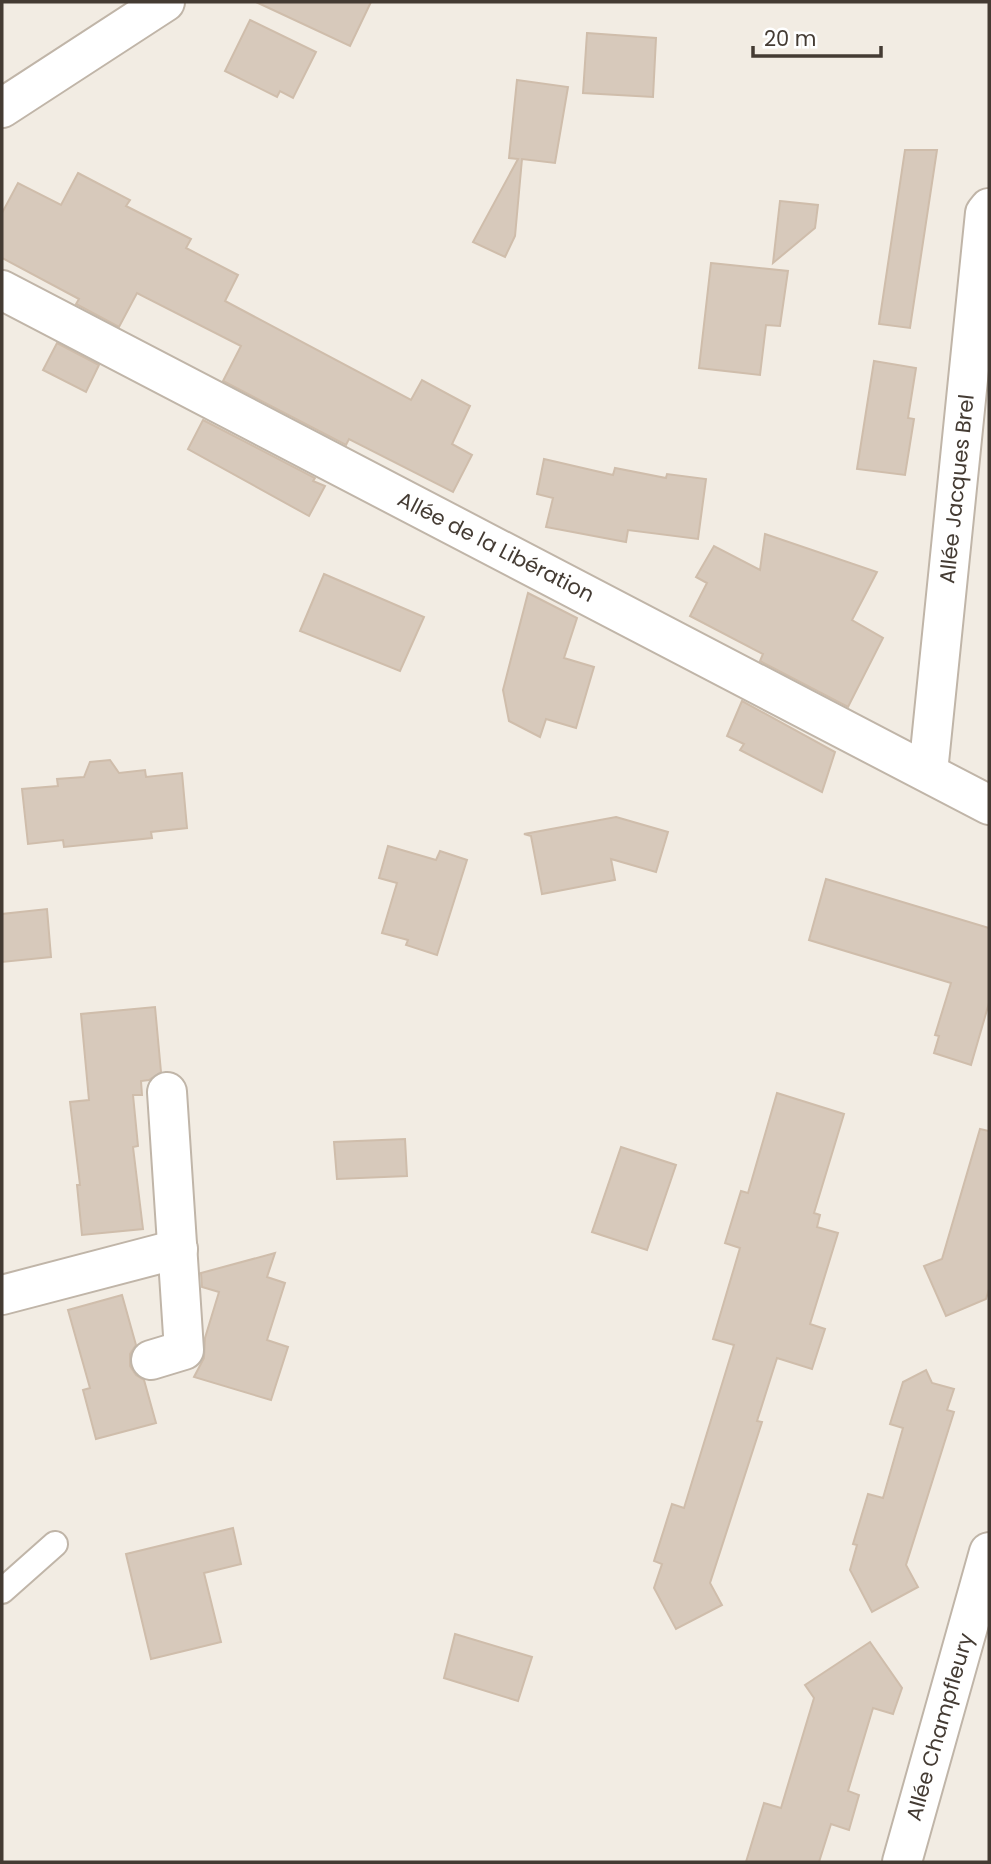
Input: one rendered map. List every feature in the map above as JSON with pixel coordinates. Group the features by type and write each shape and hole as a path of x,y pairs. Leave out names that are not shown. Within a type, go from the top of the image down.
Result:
{"street":[{"path":"2,108 165,2"},
{"name":"Allée Jacques Brel","path":"928,772 985,213 989,208"},
{"name":"Allée de la Libération","path":"2,290 989,805"},
{"path":"151,1360 184,1350 167,1092"},
{"path":"2,1296 178,1249"},
{"name":"Allée Champfleury","path":"902,1862 989,1552"}],"lane":[{"path":"2,1591 55,1544"}],"building":[{"path":"256,2 371,2 350,46"},
{"path":"250,20 316,52 293,98 280,91 277,97 225,71"},
{"path":"587,33 656,38 653,97 583,93"},
{"path":"517,80 568,87 555,163 522,159 515,236 505,257 473,242 518,159 509,158"},
{"path":"905,150 937,150 910,328 879,324"},
{"path":"78,173 130,200 126,206 191,239 186,248 238,275 225,301 411,400 422,380 470,406 452,444 472,455 453,492 349,439 346,445 223,381 241,346 137,293 119,327 76,304 79,299 2,258 2,213 18,183 61,205"},
{"path":"780,201 818,205 815,228 773,263"},
{"path":"711,263 788,271 780,326 766,325 760,375 699,368"},
{"path":"57,343 99,365 86,392 43,370"},
{"path":"874,361 916,368 908,418 914,419 905,475 857,469"},
{"path":"203,420 315,478 313,481 325,486 309,516 188,449"},
{"path":"544,459 613,475 615,468 666,478 667,474 706,479 698,539 628,530 626,542 546,527 553,498 537,494"},
{"path":"765,534 877,572 852,620 883,638 848,707 760,661 763,654 690,616 707,583 696,577 714,546 760,570"},
{"path":"324,574 424,617 400,671 300,631"},
{"path":"528,593 577,618 564,658 594,667 576,728 546,719 540,737 509,721 503,690"},
{"path":"742,701 835,752 822,792 740,750 744,744 727,736"},
{"path":"110,760 119,773 145,770 146,777 182,773 187,828 151,832 152,838 64,847 63,840 28,844 22,789 58,786 57,779 84,777 90,762"},
{"path":"616,817 668,832 656,872 611,859 615,880 542,894 531,836 524,834"},
{"path":"388,846 436,860 440,851 467,860 437,955 406,945 408,940 382,933 397,883 379,878"},
{"path":"826,879 989,928 989,1003 971,1065 934,1053 939,1036 935,1035 951,983 809,940"},
{"path":"47,909 51,957 2,962 2,914"},
{"path":"155,1007 161,1072 149,1080 141,1081 142,1095 133,1095 138,1146 133,1147 143,1229 82,1235 77,1185 80,1185 70,1102 89,1100 81,1014"},
{"path":"777,1093 844,1114 814,1213 820,1215 817,1227 838,1233 810,1324 825,1329 812,1369 777,1358 757,1421 762,1422 710,1583 722,1605 676,1629 654,1588 662,1564 654,1561 672,1504 684,1508 734,1345 713,1339 740,1248 725,1243 741,1191 748,1193"},
{"path":"980,1129 989,1131 989,1289 986,1299 946,1316 924,1266 942,1259"},
{"path":"405,1139 407,1176 337,1179 334,1142"},
{"path":"621,1147 676,1165 647,1250 592,1232"},
{"path":"275,1253 267,1277 285,1283 267,1340 288,1347 271,1400 194,1377 204,1358 205,1338 219,1292 202,1287 201,1273"},
{"path":"122,1295 136,1345 130,1354 130,1366 136,1375 144,1380 156,1423 96,1439 83,1390 90,1388 68,1310"},
{"path":"926,1370 932,1383 954,1389 947,1410 954,1412 906,1565 918,1587 872,1612 850,1570 857,1545 853,1544 868,1494 883,1498 903,1428 890,1424 903,1382"},
{"path":"233,1528 241,1564 204,1573 221,1642 151,1659 126,1554"},
{"path":"455,1634 532,1657 518,1701 444,1678"},
{"path":"870,1642 902,1688 893,1714 873,1708 848,1791 859,1795 849,1830 831,1824 819,1862 746,1862 764,1803 781,1808 814,1698 805,1685"}]}
